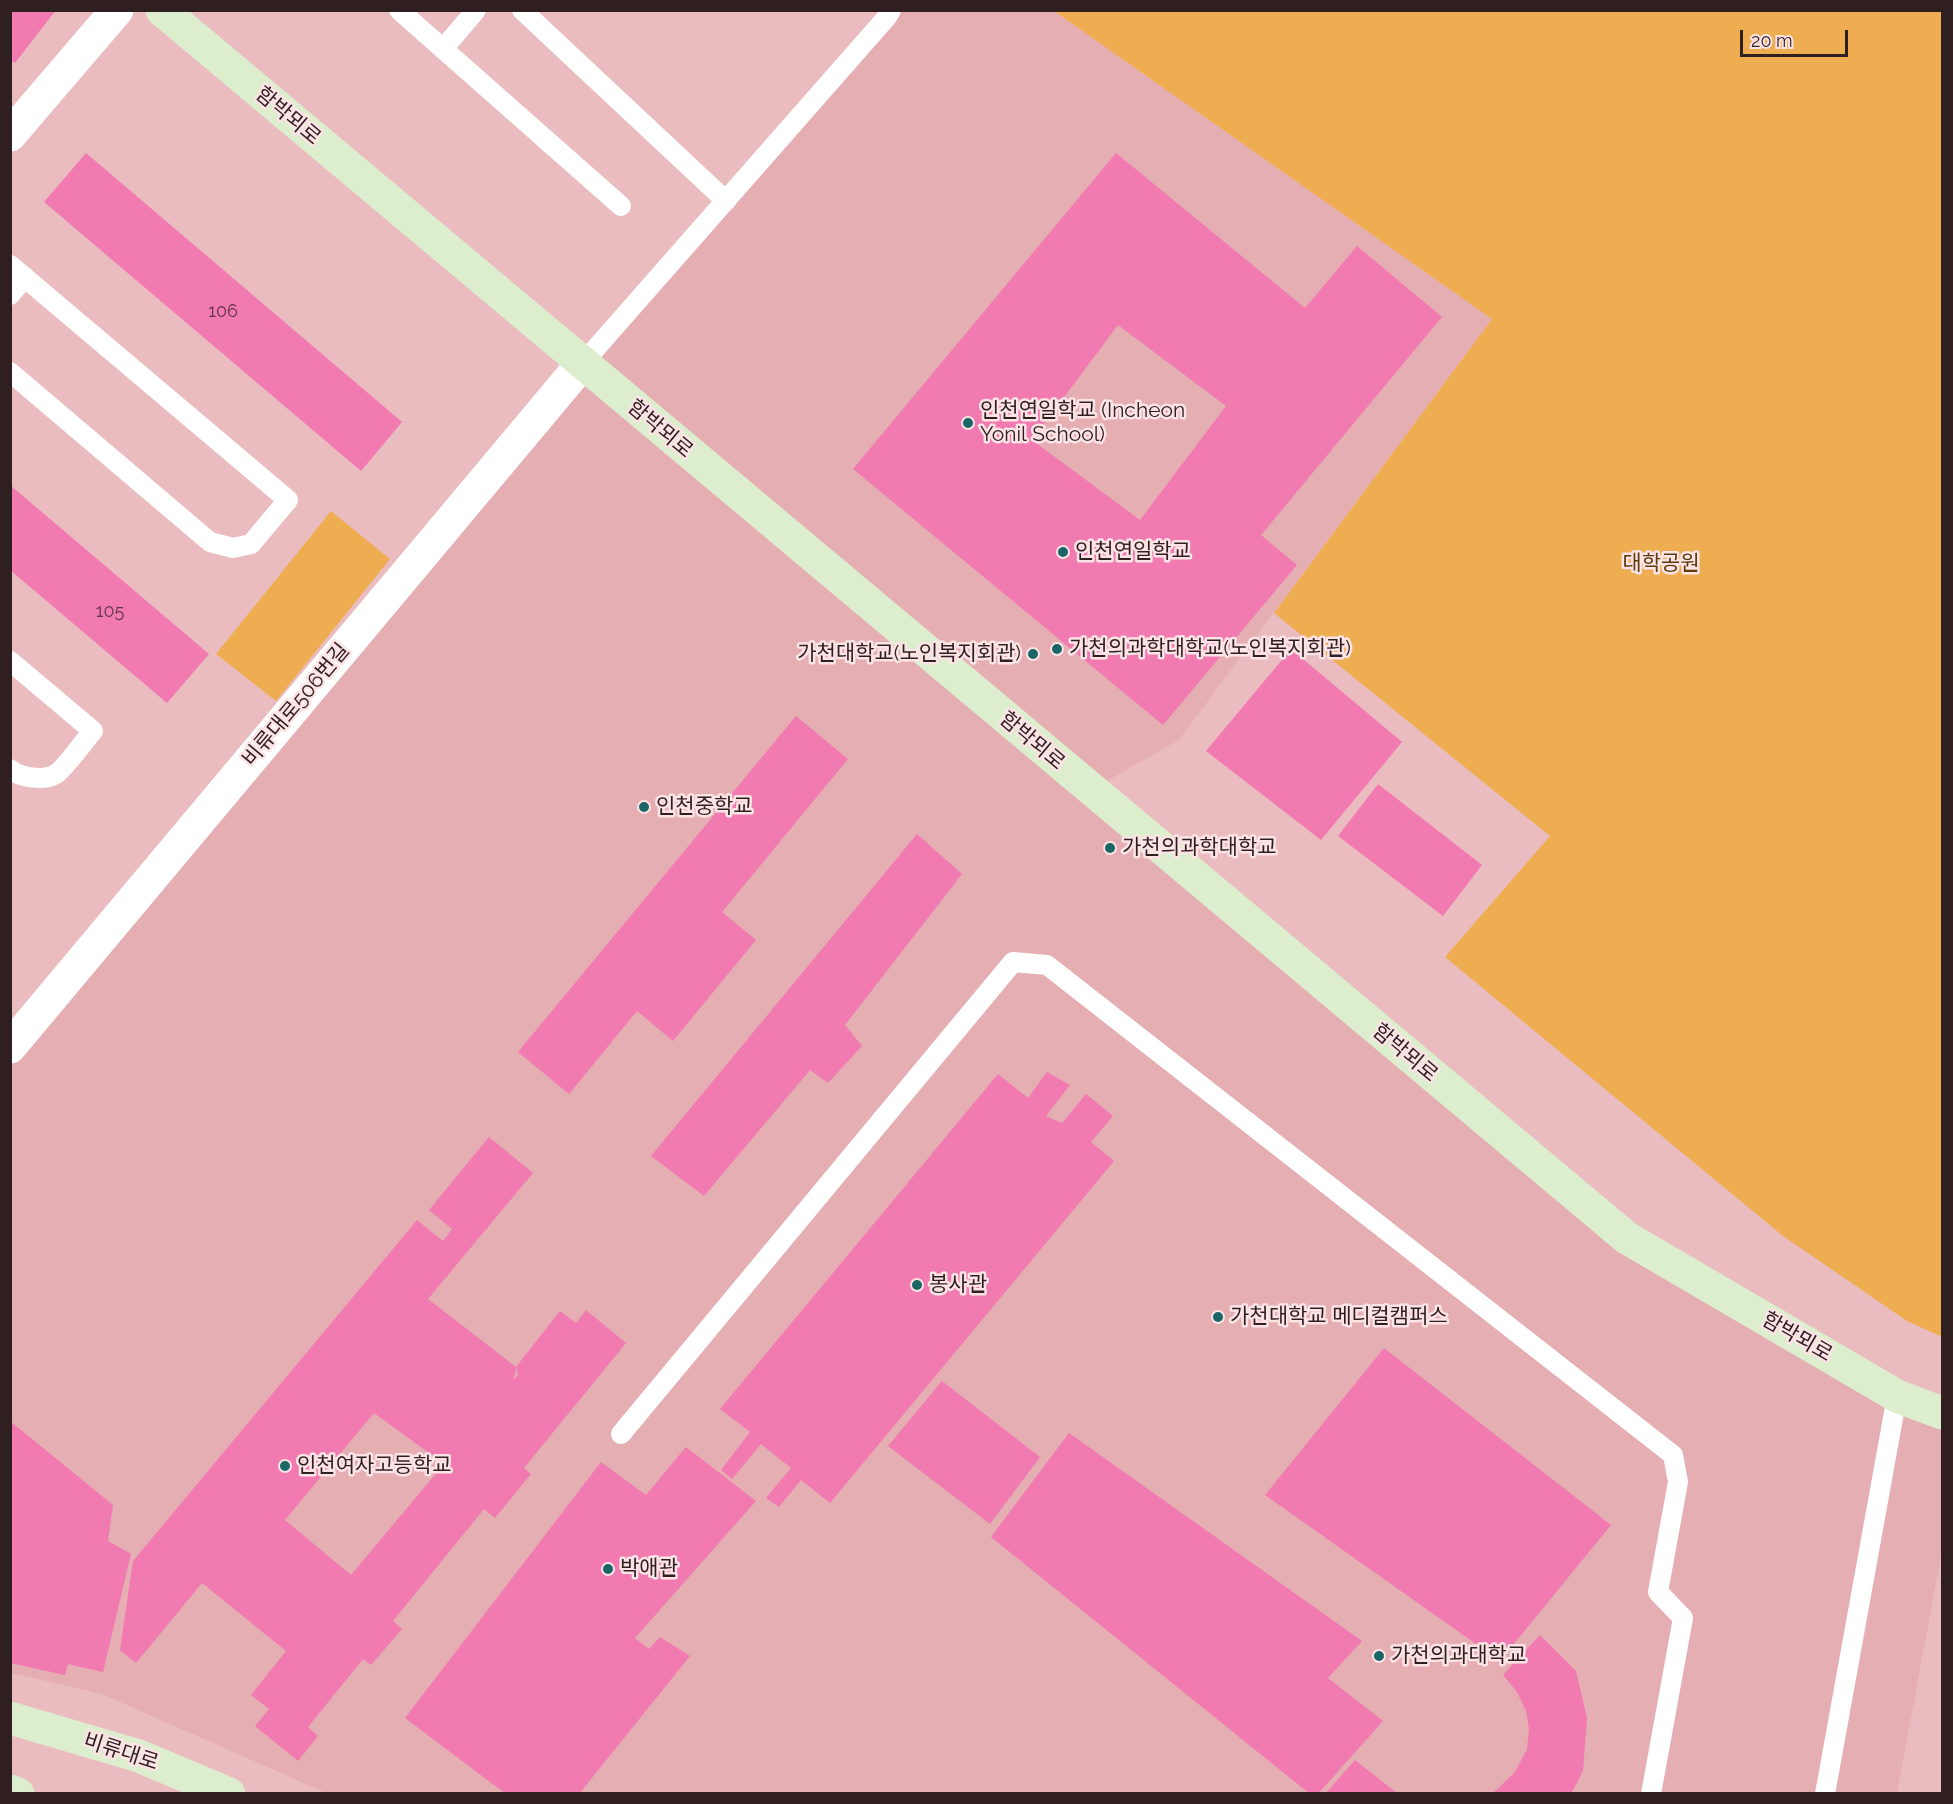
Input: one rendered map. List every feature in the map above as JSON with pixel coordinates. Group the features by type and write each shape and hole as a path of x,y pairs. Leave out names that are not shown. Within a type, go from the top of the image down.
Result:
{"main road":[{"name":"함박뫼로","path":"162,10 1627,1238 1897,1396 1942,1413"},
{"name":"비류대로","path":"10,1718 139,1756 229,1794"},
{"path":"10,1791 18,1794"}],"street":[{"path":"10,135 117,10"},
{"name":"비류대로506번길","path":"10,1047 582,364"}],"lane":[{"path":"399,10 621,206"},
{"path":"443,49 476,10"},
{"path":"522,10 726,201"},
{"path":"582,364 891,10"},
{"path":"10,295 18,271 288,500 251,544 233,548 210,542 10,372"},
{"path":"10,661 93,730 56,774 38,778 15,773 10,769"},
{"path":"621,1434 1013,962 1047,964 1673,1455 1678,1482 1658,1592 1683,1618 1651,1794"},
{"path":"1825,1794 1897,1396"}],"shaded area":[{"path":"891,11 1054,11 1492,319 1179,740 1091,790 1627,1238 1942,1413 1942,1551 1897,1793 326,1793 102,1694 11,1673 11,1047"}],"green space":[{"name":"대학공원","path":"1054,11 1942,11 1942,1337 1907,1321 1783,1236 1445,957 1550,836 1274,613 1492,319"},
{"path":"331,511 390,559 276,701 216,654"}],"building":[{"path":"10,10 56,10 15,63 10,60"},
{"path":"86,153 402,422 361,471 44,202"},
{"name":"인천연일학교 (Incheon Yonil School)","path":"1116,153 1305,308 1357,246 1442,317 1261,535 1297,565 1163,725 853,469","holes":["1118,325 1226,406 1140,520 1032,440"]},
{"path":"10,485 209,654 167,703 10,570"},
{"path":"1291,649 1402,742 1321,840 1206,751"},
{"path":"796,716 848,759 722,912 756,940 673,1041 637,1011 569,1094 518,1052"},
{"path":"1378,784 1482,865 1443,916 1338,836"},
{"path":"917,834 962,874 845,1025 862,1046 828,1083 810,1070 704,1196 651,1156"},
{"name":"봉사관","path":"1047,1072 1070,1085 1046,1116 1062,1123 1086,1094 1113,1116 1091,1142 1114,1161 830,1503 801,1480 779,1507 766,1498 791,1468 761,1444 732,1479 721,1470 750,1432 720,1409 998,1074 1028,1098"},
{"path":"489,1137 533,1173 428,1299 516,1367 560,1311 576,1323 586,1310 626,1343 524,1468 531,1474 495,1518 484,1509 393,1621 402,1629 371,1665 363,1659 308,1727 318,1736 298,1761 255,1726 269,1709 251,1695 286,1651 202,1583 136,1663 120,1650 133,1561 417,1220 443,1241 452,1229 429,1210","holes":["374,1413 444,1464 351,1575 285,1520"]},
{"path":"1384,1348 1611,1525 1500,1661 1265,1495"},
{"path":"942,1381 1040,1457 990,1524 888,1446"},
{"path":"10,1421 113,1505 108,1541 131,1554 103,1672 68,1664 65,1675 10,1663"},
{"path":"1069,1433 1362,1641 1328,1678 1383,1721 1318,1794 1310,1794 991,1537"},
{"name":"박애관","path":"686,1447 756,1501 635,1638 649,1649 660,1637 690,1656 579,1794 506,1794 405,1718 601,1462 646,1495"},
{"path":"1540,1635 1576,1671 1587,1718 1583,1771 1571,1794 1492,1794 1515,1772 1527,1749 1529,1729 1526,1711 1517,1692 1503,1675"},
{"path":"1355,1760 1398,1794 1325,1794"}],"place":[{"name":"인천연일학교 (Incheon Yonil School)","path":"968,423"},
{"name":"인천연일학교","path":"1063,552"},
{"name":"가천의과학대학교(노인복지회관)","path":"1057,649"},
{"name":"가천대학교(노인복지회관)","path":"1033,654"},
{"name":"인천중학교","path":"644,807"},
{"name":"가천의과학대학교","path":"1110,848"},
{"name":"봉사관","path":"917,1285"},
{"name":"가천대학교 메디컬캠퍼스","path":"1218,1317"},
{"name":"인천여자고등학교","path":"285,1466"},
{"name":"박애관","path":"608,1569"},
{"name":"가천의과대학교","path":"1379,1656"}]}
